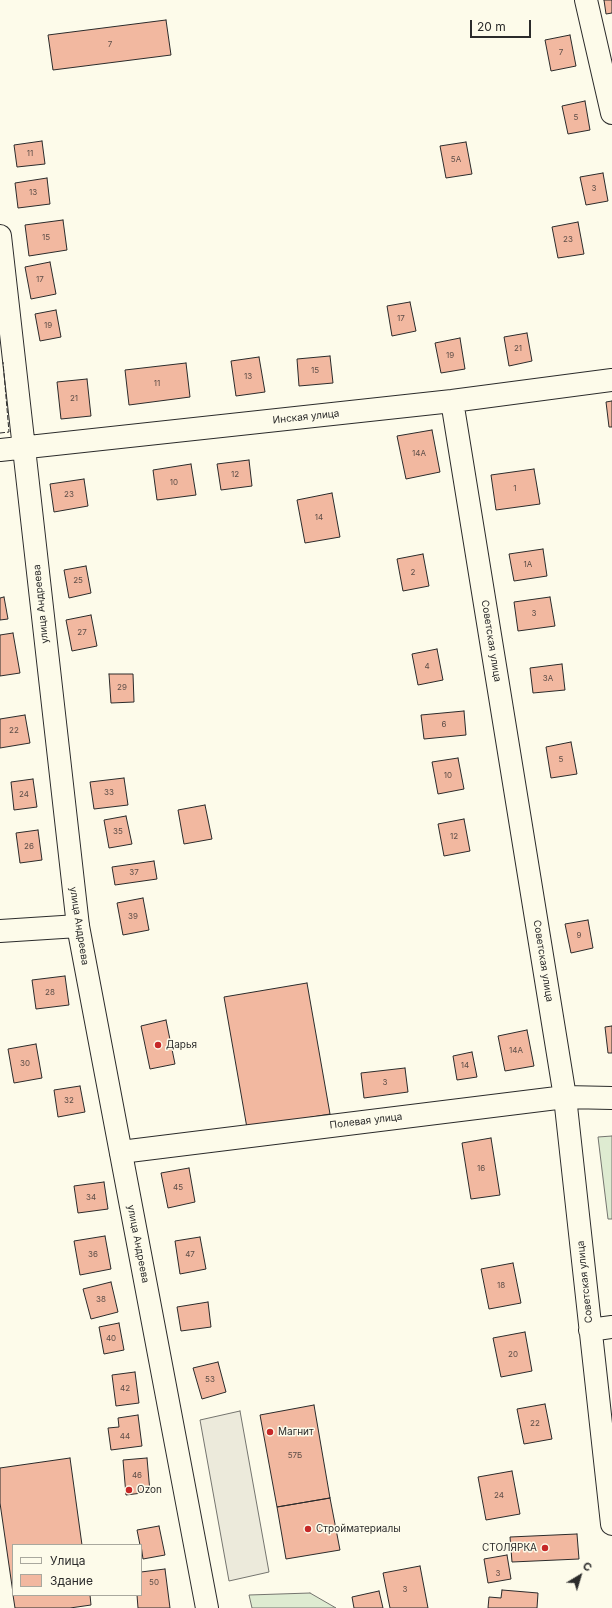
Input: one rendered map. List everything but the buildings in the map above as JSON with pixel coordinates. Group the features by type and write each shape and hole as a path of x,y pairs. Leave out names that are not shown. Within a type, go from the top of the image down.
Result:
{"street":[{"path":"586,0 612,113"},
{"name":"улица Андреева","path":"0,236 78,926 207,1608"},
{"name":"Инская улица","path":"0,450 452,401 612,380"},
{"name":"Советская улица","path":"452,401 564,1097 612,1524"},
{"path":"0,931 78,926"},
{"name":"Полевая улица","path":"121,1152 564,1097 612,1098"},
{"path":"590,1330 612,1327"}],"green space":[{"path":"612,1136 612,1219 608,1219 598,1137"},
{"path":"310,1593 336,1608 252,1608 249,1595"}],"shaded area":[{"path":"240,1411 269,1572 229,1581 200,1420"}],"fence":[{"path":"0,433 9,432 3,362"}],"place":[{"name":"Дарья","path":"158,1045"},
{"name":"Магнит","path":"270,1432"},
{"name":"Ozon","path":"129,1490"},
{"name":"Стройматериалы","path":"308,1529"},
{"name":"СТОЛЯРКА","path":"545,1548"}]}
